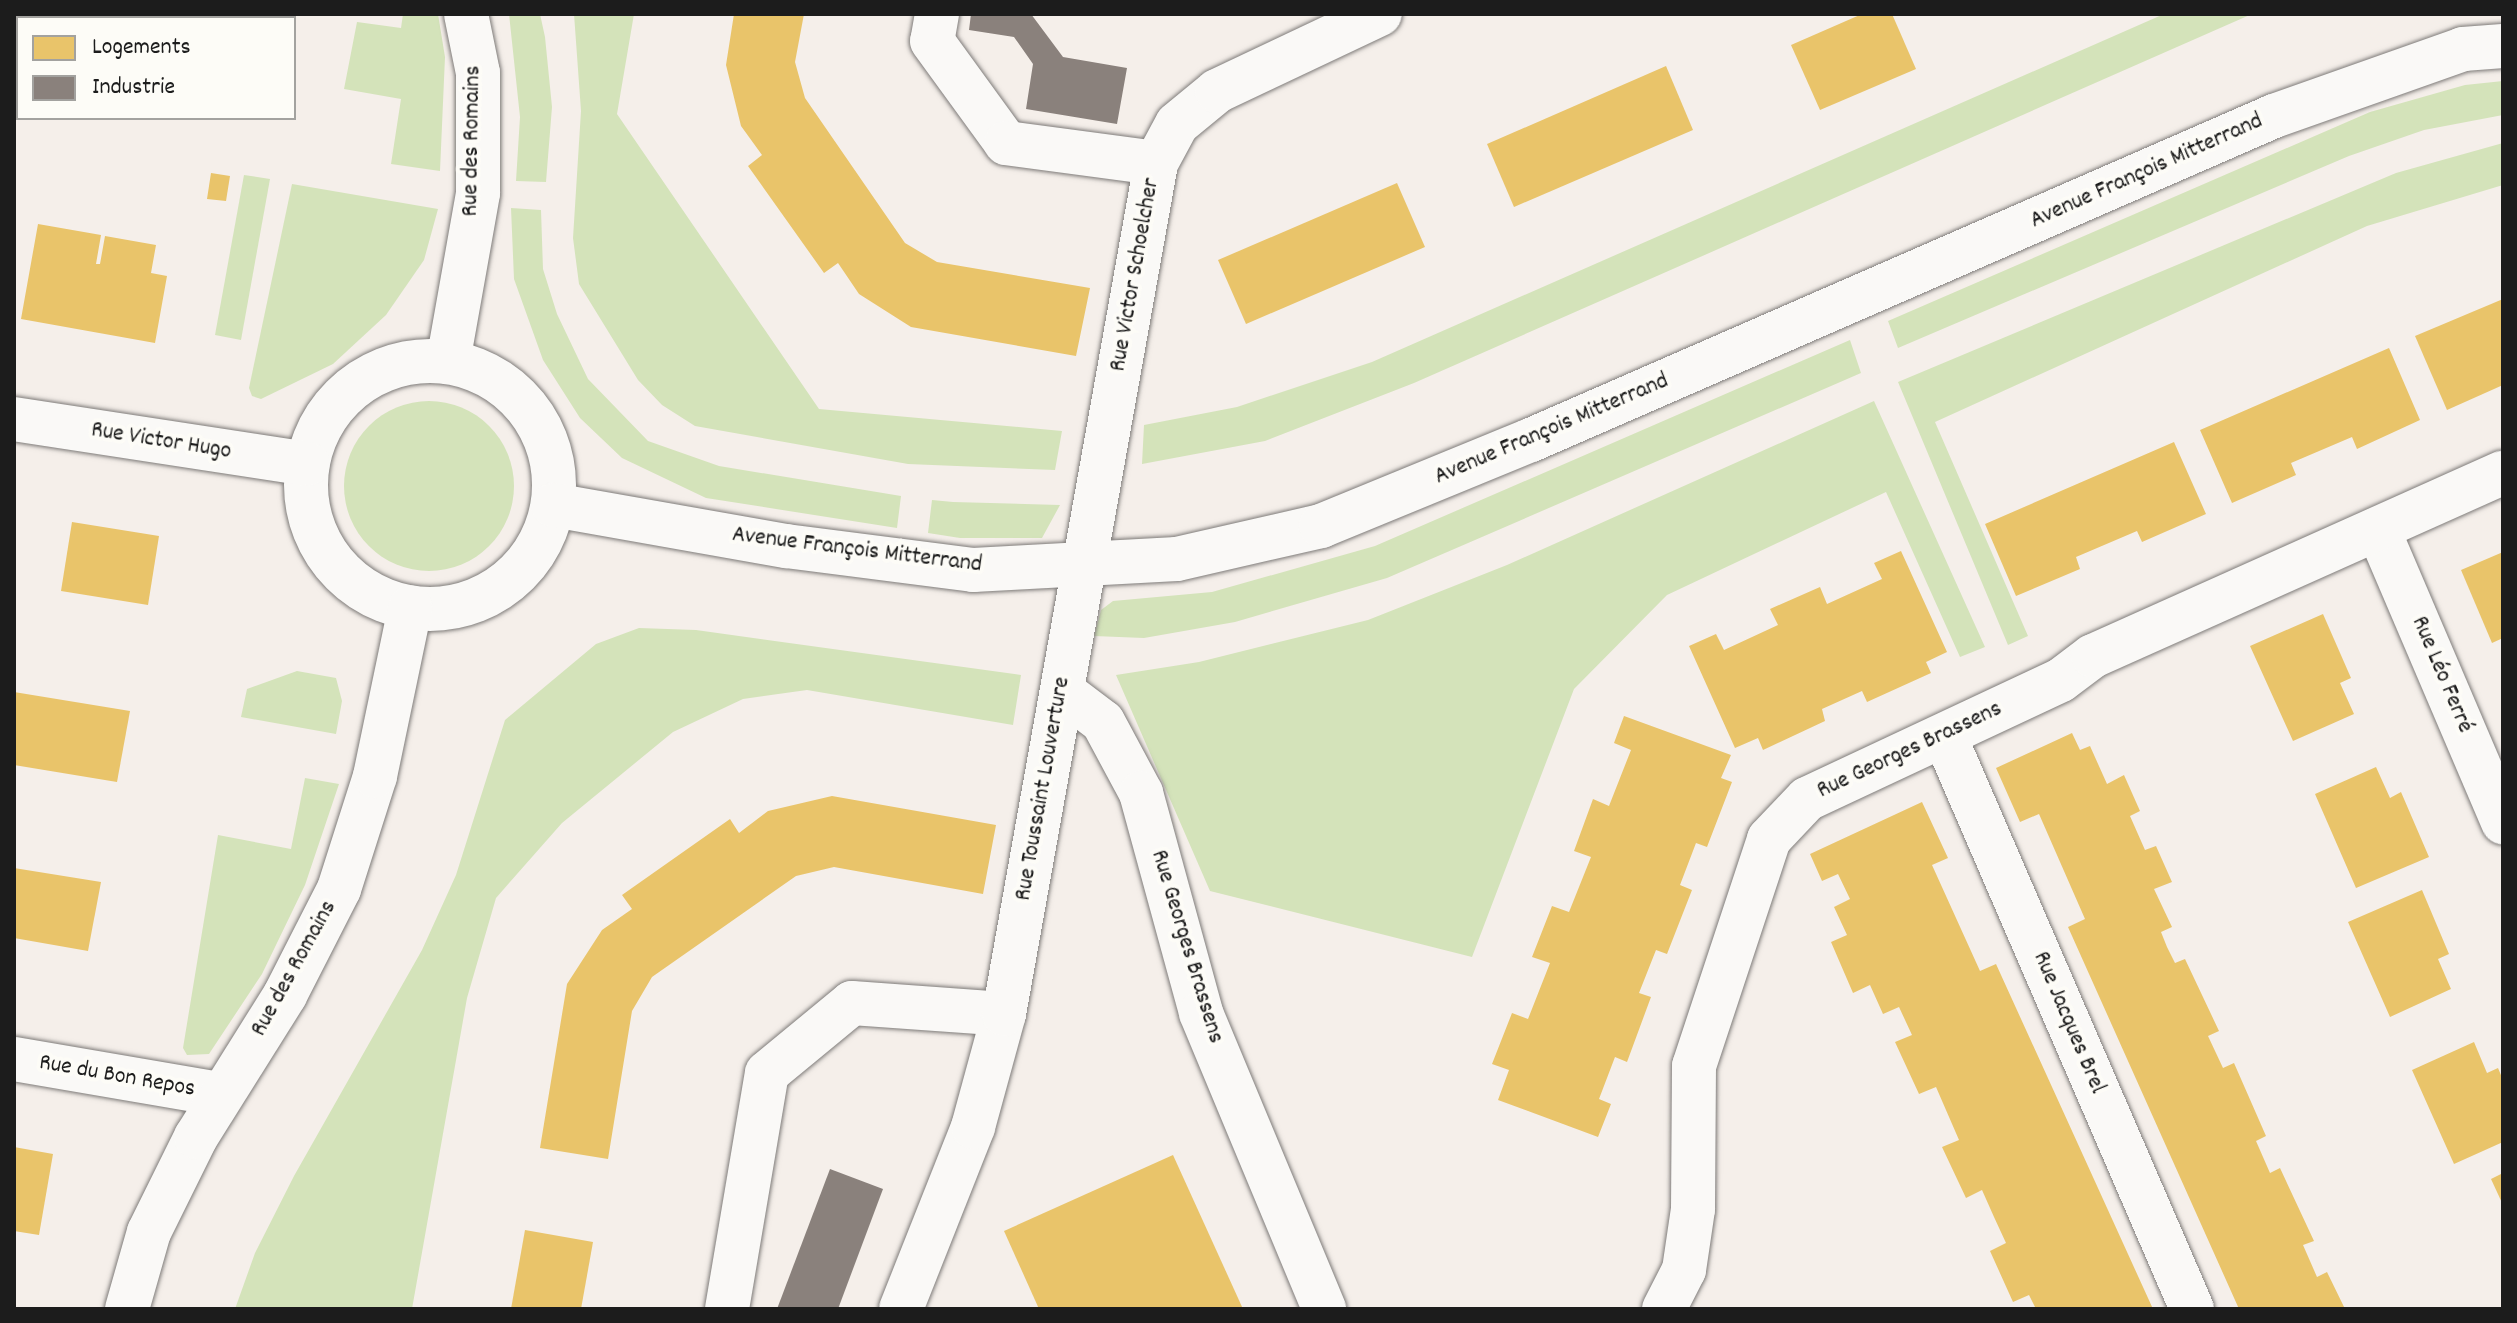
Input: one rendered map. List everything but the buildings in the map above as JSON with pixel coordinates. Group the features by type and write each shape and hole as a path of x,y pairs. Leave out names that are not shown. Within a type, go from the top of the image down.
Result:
{"street":[{"name":"Rue des Romains","path":"448,362 478,193 478,73 466,14"},
{"path":"937,14 932,41 1006,143 1156,163"},
{"name":"Rue Victor Schoelcher","path":"1086,564 1156,163 1177,124 1217,91 1380,14"},
{"name":"Avenue François Mitterrand","path":"553,505 786,546 973,570 1177,559 1321,526 1559,428 2274,116 2463,49 2503,46"},
{"path":"448,362 494,379 530,412 550,456 553,505 545,532 513,577 465,604 410,608 379,598 352,581 329,558 309,507 308,464 325,419 358,385 400,364 448,362"},
{"name":"Rue Victor Hugo","path":"14,419 308,464"},
{"name":"Rue Georges Brassens","path":"1664,1309 1684,1270 1693,1209 1694,1066 1769,839 1807,799 1945,737 2061,680 2093,656 2503,473"},
{"name":"Rue Léo Ferré","path":"2378,529 2503,822"},
{"name":"Rue Toussaint Louverture","path":"901,1309 973,1127 1004,1014 1086,564"},
{"name":"Rue des Romains","path":"127,1309 149,1232 219,1094 285,995 339,889 375,776 410,608"},
{"name":"Rue Georges Brassens","path":"1062,691 1103,722 1141,793 1201,1013 1324,1309"},
{"name":"Rue Jacques Brel","path":"1945,737 2192,1309"},
{"path":"727,1309 767,1073 852,1003 1004,1014"},
{"name":"Rue du Bon Repos","path":"14,1059 219,1094"}],"green space":[{"path":"403,14 438,14 445,57 440,171 391,164 401,99 344,89 357,22 401,28"},
{"path":"509,14 540,14 552,107 546,182 516,181 520,117"},
{"path":"574,14 634,14 617,114 819,409 1062,431 1055,470 908,464 695,426 662,405 638,380 579,284 573,238 581,111"},
{"path":"2164,14 2252,14 1414,383 1265,441 1142,464 1144,425 1237,407 1372,362"},
{"path":"2503,81 2503,115 2424,130 2349,156 1898,348 1888,321 2370,112 2465,85"},
{"path":"2503,143 2503,185 2367,226 1935,422 2028,636 2008,645 1898,382 2396,173"},
{"path":"244,175 270,179 241,340 215,335"},
{"path":"292,184 438,209 424,260 386,315 333,364 261,399 252,396 249,388"},
{"path":"511,208 541,210 543,269 557,314 588,379 648,441 719,466 901,496 897,528 706,498 622,458 580,418 543,360 514,279"},
{"path":"1850,340 1861,373 1387,578 1235,622 1144,638 1094,636 1101,610 1113,601 1212,592 1375,546"},
{"path":"429,401 462,407 489,426 508,453 514,486 508,519 489,546 462,565 429,571 396,565 369,546 350,519 344,486 350,453 369,426 396,407"},
{"path":"1874,401 1985,647 1960,657 1886,492 1667,595 1574,689 1472,957 1210,891 1116,675 1199,662 1368,620 1507,565"},
{"path":"932,500 1060,505 1042,538 960,538 928,533"},
{"path":"639,628 696,630 1021,675 1013,725 807,690 743,699 673,732 562,823 496,898 467,998 412,1309 235,1309 255,1253 294,1176 422,950 456,875 505,720 596,644"},
{"path":"297,671 336,678 342,701 336,734 241,717 247,689"},
{"path":"305,778 339,784 305,885 262,974 209,1054 187,1055 183,1048 218,835 291,849"}]}
